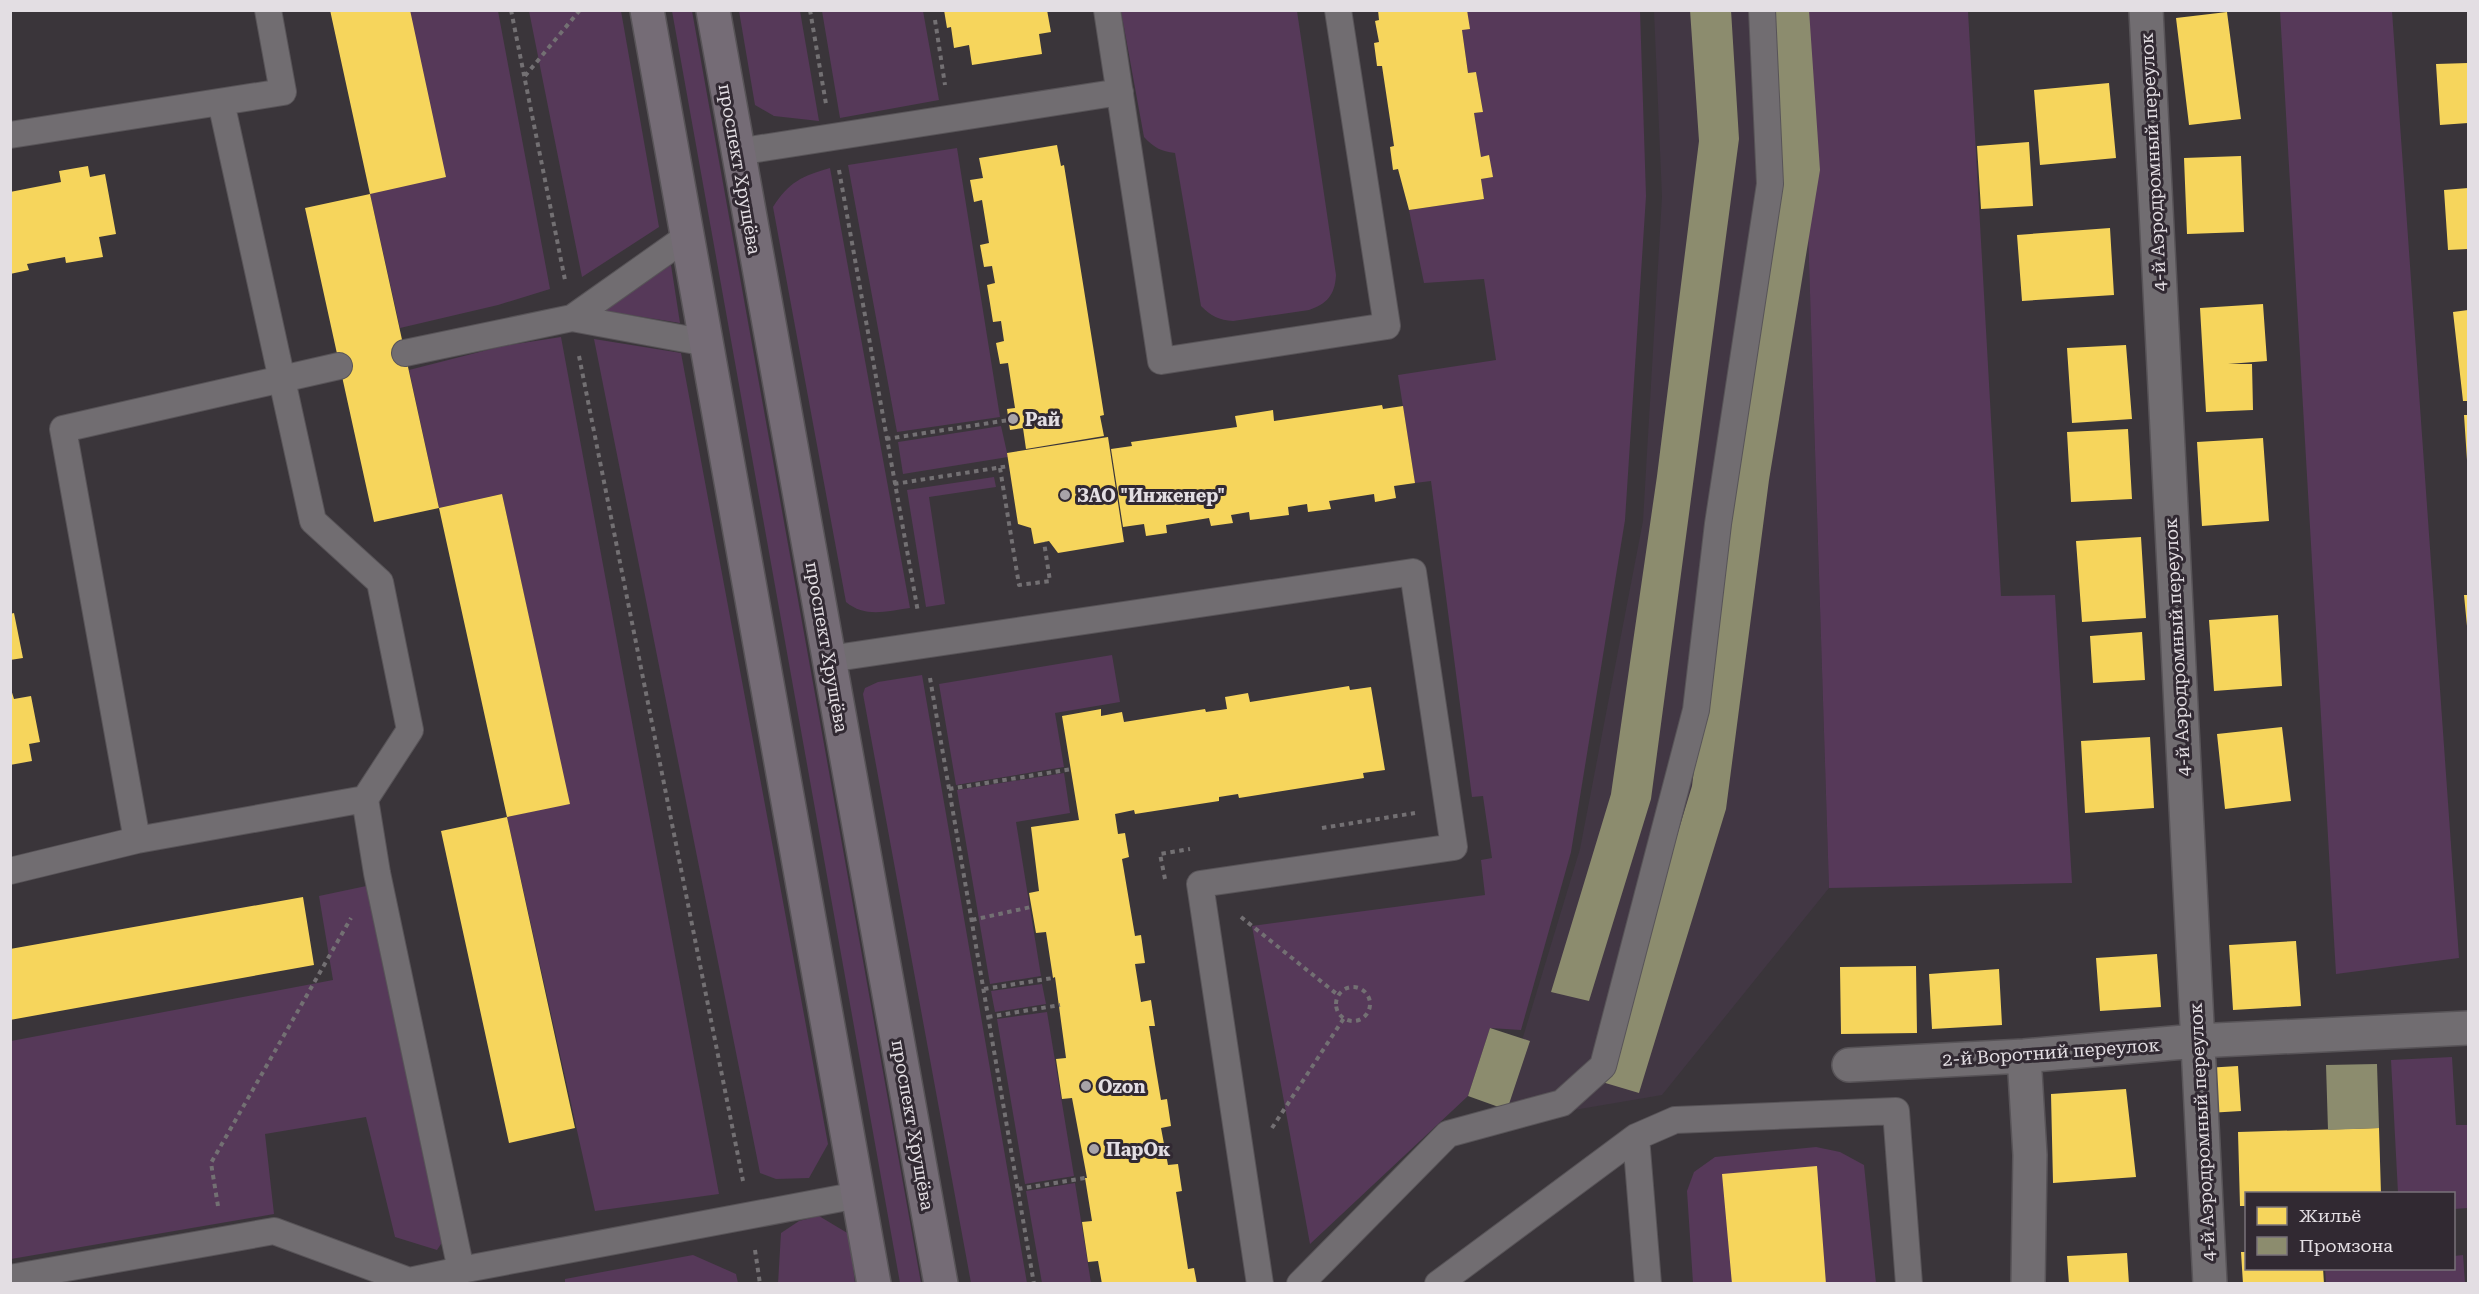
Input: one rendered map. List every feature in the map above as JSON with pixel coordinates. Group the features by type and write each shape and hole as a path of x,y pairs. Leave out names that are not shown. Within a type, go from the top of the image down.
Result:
{"main road":[{"path":"647,10 874,1284"},
{"name":"проспект Хрущёва","path":"713,10 941,1284"}],"street":[{"name":"4-й Аэродромный переулок","path":"2146,10 2210,1284"},
{"name":"2-й Воротний переулок","path":"1849,1065 2024,1056 2196,1041 2469,1028"},
{"path":"2024,1056 2030,1155 2028,1284"}],"lane":[{"path":"10,135 283,92 268,10"},
{"path":"1107,10 1161,361 1387,326 1338,10"},
{"path":"1300,1284 1448,1134 1562,1103 1603,1066 1696,710 1718,524 1770,184 1762,10"},
{"path":"737,152 1120,92"},
{"path":"221,102 313,521 380,582 410,730 365,799 377,873 461,1270"},
{"path":"572,318 688,236"},
{"path":"405,353 572,318 707,344"},
{"path":"137,840 63,429 339,366"},
{"path":"829,659 1413,572 1455,847 1200,884 1260,1284"},
{"path":"10,871 137,840 365,799"},
{"path":"1437,1284 1636,1137 1675,1120 1896,1111 1910,1284"},
{"path":"1636,1137 1648,1284"},
{"path":"10,1278 274,1232 409,1282 461,1270 858,1195"}],"path":[{"path":"511,10 749,1216 760,1284"},
{"path":"525,76 580,10"},
{"path":"935,20 951,118"},
{"path":"886,439 1009,420"},
{"path":"894,484 1009,466"},
{"path":"1000,468 1019,585 1050,581 1044,542"},
{"path":"930,679 942,677"},
{"path":"949,789 1072,769"},
{"path":"1312,830 1418,813"},
{"path":"1166,890 1160,854 1196,848"},
{"path":"223,1241 211,1163 377,873"},
{"path":"1200,884 1338,995"},
{"path":"972,920 1032,907"},
{"path":"984,989 1053,978"},
{"path":"1355,988 1366,994 1369,1000 1367,1013 1357,1020 1344,1018 1336,1008 1338,995 1343,990 1355,988"},
{"path":"988,1017 1060,1005"},
{"path":"1244,1173 1344,1018"},
{"path":"1018,1189 1085,1178"}],"shaded area":[{"path":"410,11 498,11 550,289 498,305 400,328 370,194"},
{"path":"529,11 621,11 659,227 582,277"},
{"path":"672,11 692,11 921,1283 900,1283"},
{"path":"739,11 800,11 819,121 774,116 755,105"},
{"path":"822,11 923,11 939,100 840,118"},
{"path":"1121,11 1297,11 1336,275 1332,293 1321,305 1309,310 1233,321 1216,317 1201,306 1175,153 1158,148 1144,137"},
{"path":"1467,11 1640,11 1646,196 1625,520 1571,852 1521,1030 1490,1028 1468,1096 1310,1244 1252,926 1485,895 1481,860 1492,858 1483,796 1472,797 1431,481 1415,483 1398,375 1496,360 1484,279 1424,283 1409,210 1484,199 1481,179 1492,177 1489,155 1481,157 1474,113 1483,112 1476,72 1468,73 1462,30"},
{"path":"1654,11 1801,11 1829,888 1662,1095 1497,1123 1580,849 1643,521 1662,197"},
{"path":"1801,11 1968,11 2001,596 2055,595 2072,883 1829,888"},
{"path":"2280,11 2392,11 2459,958 2336,974"},
{"path":"957,148 1000,417 897,432 848,165"},
{"path":"830,168 910,608 885,612 861,610 846,602 773,207 785,191 797,181"},
{"path":"671,265 680,323 600,310"},
{"path":"561,337 719,1194 595,1211 507,817 569,803 502,494 439,508 409,370 503,346"},
{"path":"594,339 681,353 828,1144 809,1178 776,1179 760,1173"},
{"path":"1001,426 1008,457 903,474 898,442"},
{"path":"994,477 996,487 929,497 945,604 926,607 907,490"},
{"path":"1112,655 1120,702 1055,713 1064,767 956,785 939,684"},
{"path":"922,675 1027,1283 971,1283 863,694 865,688 878,682"},
{"path":"1064,773 1070,813 1016,822 1041,976 990,984 957,790"},
{"path":"371,885 445,1238 437,1250 395,1237 366,1117 265,1134 274,1214 11,1259 11,1041 333,980 319,896"},
{"path":"1042,984 1046,1004 995,1012 991,991"},
{"path":"1047,1012 1074,1176 1025,1184 997,1019"},
{"path":"2452,1057 2456,1125 2468,1125 2468,1208 2455,1209 2455,1192 2398,1192 2391,1060"},
{"path":"1816,1147 1840,1152 1864,1165 1876,1283 1693,1283 1687,1191 1694,1172 1715,1157"},
{"path":"1075,1183 1091,1283 1042,1283 1026,1191"},
{"path":"819,1216 849,1234 855,1283 778,1284 781,1233 799,1221"},
{"path":"693,1255 736,1274 738,1283 565,1283 565,1279"},
{"path":"2463,1255 2465,1283 2326,1283 2325,1270 2455,1270 2455,1256"}],"building: Жильё":[{"path":"330,10 410,10 446,177 370,194"},
{"path":"944,10 1047,10 1051,32 1039,34 1042,54 972,65 969,45 954,48 951,27 947,28"},
{"path":"1378,10 1467,10 1470,29 1462,30 1468,73 1476,72 1483,112 1474,113 1481,157 1489,155 1493,177 1481,179 1484,199 1409,210 1398,169 1393,170 1390,147 1394,146 1382,66 1377,66 1374,43 1379,42 1375,21 1379,20"},
{"path":"2227,12 2241,119 2189,125 2176,18"},
{"path":"2468,63 2468,123 2440,125 2436,64"},
{"path":"2109,83 2116,158 2040,165 2034,90"},
{"path":"2029,142 2033,206 1981,209 1977,146"},
{"path":"1057,145 1061,166 1064,165 1104,415 1100,416 1104,436 1026,449 1023,428 1010,430 1007,409 1015,408 1008,363 1000,364 996,343 1004,341 1001,321 993,322 987,285 995,283 992,266 984,267 980,245 989,243 982,200 974,202 970,180 983,178 979,158"},
{"path":"2241,156 2244,232 2187,234 2184,158"},
{"path":"88,166 90,177 105,174 116,234 99,237 103,257 66,263 65,257 27,264 29,270 10,274 10,192 61,182 59,171"},
{"path":"2468,188 2468,249 2448,250 2444,190"},
{"path":"370,194 439,508 374,522 305,208"},
{"path":"2110,228 2114,295 2022,301 2017,235"},
{"path":"2263,304 2267,361 2228,364 2252,364 2253,410 2206,412 2200,308"},
{"path":"2468,310 2468,401 2463,401 2453,312"},
{"path":"2126,345 2132,419 2072,423 2067,348"},
{"path":"1382,405 1383,409 1403,406 1415,483 1394,486 1396,498 1375,502 1374,494 1329,501 1331,509 1308,512 1307,504 1288,507 1289,515 1250,520 1249,512 1231,515 1233,523 1211,526 1209,518 1166,525 1167,533 1146,536 1144,524 1123,527 1111,449 1132,446 1131,442 1237,427 1235,416 1273,410 1274,421"},
{"path":"2464,415 2468,415 2468,460 2467,460"},
{"path":"2128,429 2132,499 2071,502 2067,432"},
{"name":"ЗАО \"Инженер\"","path":"1108,437 1124,542 1058,553 1049,541 1034,544 1031,528 1018,524 1007,453"},
{"path":"2263,438 2269,521 2202,526 2197,442"},
{"path":"502,494 570,804 507,817 439,508"},
{"path":"2141,537 2146,618 2082,622 2076,541"},
{"path":"2464,595 2468,595 2468,626 2467,626"},
{"path":"14,613 23,658 10,660 10,614"},
{"path":"2278,615 2282,686 2214,691 2209,620"},
{"path":"2142,632 2145,680 2093,683 2090,636"},
{"path":"10,686 14,699 31,696 40,742 29,744 32,761 10,765"},
{"path":"1349,686 1350,690 1371,687 1385,770 1363,773 1364,778 1239,798 1238,794 1219,797 1219,801 1135,814 1134,810 1115,814 1118,834 1125,833 1129,857 1122,859 1135,936 1141,935 1145,963 1135,964 1141,1002 1151,1000 1155,1026 1149,1026 1155,1064 1161,1100 1167,1099 1171,1126 1161,1128 1168,1165 1178,1164 1182,1191 1176,1192 1188,1269 1194,1268 1197,1284 1102,1284 1098,1261 1088,1262 1082,1222 1092,1221 1085,1178 1087,1178 1072,1098 1062,1099 1056,1059 1066,1058 1055,977 1053,978 1046,932 1036,933 1029,893 1039,891 1031,827 1079,820 1062,716 1101,709 1101,716 1122,712 1124,722 1205,709 1206,712 1227,709 1225,697 1248,693 1250,702"},
{"path":"2282,727 2291,801 2225,809 2217,734"},
{"path":"2150,737 2154,808 2085,813 2081,741"},
{"path":"507,817 575,1128 509,1143 441,831"},
{"path":"303,897 314,965 10,1020 10,949"},
{"path":"2296,941 2301,1006 2233,1010 2229,945"},
{"path":"2157,954 2161,1007 2100,1011 2096,958"},
{"path":"1916,966 1917,1033 1841,1034 1840,967"},
{"path":"1999,969 2002,1025 1932,1029 1929,974"},
{"path":"2238,1066 2241,1111 2208,1113 2205,1068"},
{"path":"2126,1089 2136,1177 2053,1183 2051,1094"},
{"path":"2379,1128 2381,1192 2245,1192 2245,1206 2240,1206 2238,1132"},
{"path":"1817,1166 1826,1284 1732,1284 1722,1174"},
{"path":"2241,1252 2245,1252 2245,1270 2323,1270 2324,1284 2243,1284"},
{"path":"2127,1253 2129,1284 2069,1284 2067,1256"}],"building: Промзона":[{"path":"1690,10 1731,10 1739,139 1651,799 1589,1001 1551,992 1611,794 1657,476 1699,141"},
{"path":"1766,10 1809,10 1820,170 1769,480 1726,809 1639,1093 1602,1082 1692,786 1731,473 1774,201"},
{"path":"1490,1028 1530,1041 1507,1110 1468,1096"},
{"path":"2377,1064 2379,1128 2328,1130 2326,1065"}],"place":[{"name":"Рай","path":"1013,419"},
{"name":"ЗАО \"Инженер\"","path":"1065,495"},
{"name":"Ozon","path":"1086,1086"},
{"name":"ПарОк","path":"1094,1149"}]}
